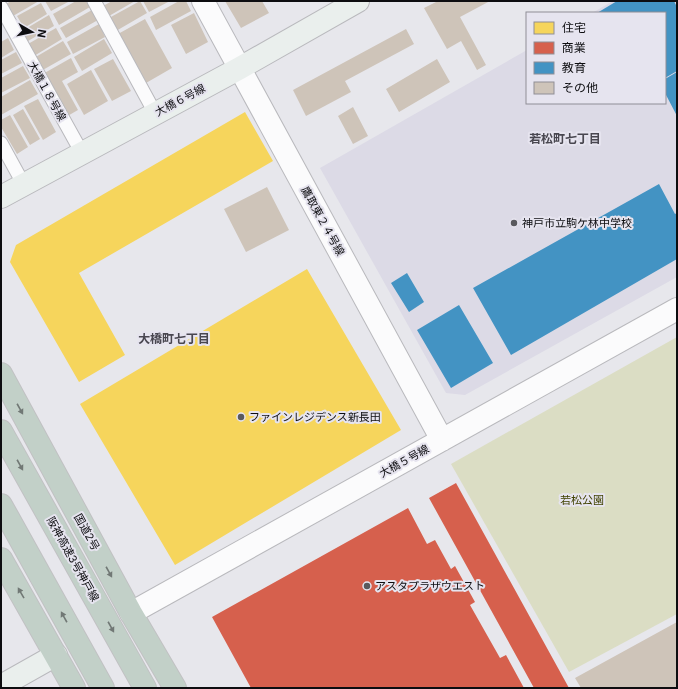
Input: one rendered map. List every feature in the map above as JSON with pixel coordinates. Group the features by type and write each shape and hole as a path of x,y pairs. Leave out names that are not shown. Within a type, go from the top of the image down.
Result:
{"highway":[{"name":"国道2号","path":"1,374 131,613 174,688"},
{"name":"阪神高速3号神戸線","path":"1,431 145,688"},
{"path":"1,505 104,688"},
{"path":"1,559 74,688"}],"street":[{"name":"鷹取東２４号線","path":"203,1 442,440"},
{"name":"大橋６号線","path":"1,197 240,68 358,1"},
{"name":"大橋５号線","path":"131,613 677,309"},
{"path":"1,686 56,655"}],"lane":[{"path":"94,1 155,114"},
{"name":"大橋１８号線","path":"1,7 82,153"},
{"path":"1,144 24,185"}],"shaded area":[{"name":"神戸市立駒ケ林中学校","path":"613,1 677,1 677,277 465,395 446,393 320,168 526,51 526,104 666,104 666,12 594,12"}],"green space":[{"name":"若松公園","path":"677,337 677,614 569,672 451,464"}],"building: 住宅":[{"path":"245,112 273,161 79,273 125,355 79,382 10,262 16,245"},
{"name":"ファインレジデンス新長田","path":"307,269 401,430 175,565 80,404"}],"building: 商業":[{"name":"アスタプラザウエスト","path":"456,483 569,688 534,688 429,498"},
{"name":"アスタプラザウエスト","path":"408,508 427,544 435,540 451,569 455,566 475,602 470,605 500,658 506,655 524,688 251,688 212,617"}],"building: 教育":[{"path":"617,1 674,1 677,7 677,71 666,77 666,12 599,12"},
{"path":"677,72 677,116 666,95 666,78"},
{"path":"659,184 675,214 677,213 677,259 511,355 473,288"},
{"path":"407,273 424,302 409,312 391,283"},
{"path":"459,305 493,363 451,388 417,330"}],"building: その他":[{"path":"11,1 39,1 13,16 6,4"},
{"path":"45,1 70,1 51,11"},
{"path":"76,1 86,1 90,7 59,25 53,14"},
{"path":"112,1 135,1 109,16 103,6"},
{"path":"140,1 147,13 116,31 109,18"},
{"path":"143,1 170,1 149,12"},
{"path":"179,1 186,1 191,11 156,30 150,17"},
{"path":"225,1 262,1 269,13 241,28"},
{"path":"438,1 490,1 460,17 486,65 477,70 461,41 447,49 424,8"},
{"path":"41,3 47,14 24,28 17,16"},
{"path":"92,10 98,20 66,38 60,28"},
{"path":"194,13 208,42 186,54 171,25"},
{"path":"49,15 54,26 28,41 22,31"},
{"path":"145,19 172,68 146,83 118,34"},
{"path":"99,24 105,37 73,54 67,42"},
{"path":"56,28 62,39 34,56 28,44"},
{"path":"406,29 414,44 345,81 351,92 306,116 293,90"},
{"path":"8,38 14,50 1,58 1,42"},
{"path":"104,39 112,53 82,71 74,57"},
{"path":"63,41 71,54 41,71 34,58"},
{"path":"16,52 22,63 1,74 1,60"},
{"path":"71,58 78,72 62,81 78,110 64,118 41,75"},
{"path":"113,59 131,91 112,101 94,69"},
{"path":"437,59 450,82 399,112 386,89"},
{"path":"23,66 30,78 1,93 1,78"},
{"path":"91,70 108,101 84,115 67,84"},
{"path":"30,80 38,94 1,115 1,97"},
{"path":"38,99 56,132 43,140 24,106"},
{"path":"353,107 368,136 353,144 338,116"},
{"path":"23,109 40,139 30,145 13,115"},
{"path":"10,115 28,147 17,154 1,127 1,120"},
{"path":"267,187 289,230 246,252 224,209"},
{"path":"677,622 677,688 581,688 575,678"}],"place":[{"name":"神戸市立駒ケ林中学校","path":"514,223"},
{"name":"ファインレジデンス新長田","path":"241,417"},
{"name":"アスタプラザウエスト","path":"367,586"}],"district":[{"name":"若松町七丁目","path":"565,139"},
{"name":"大橋町七丁目","path":"174,339"}]}
